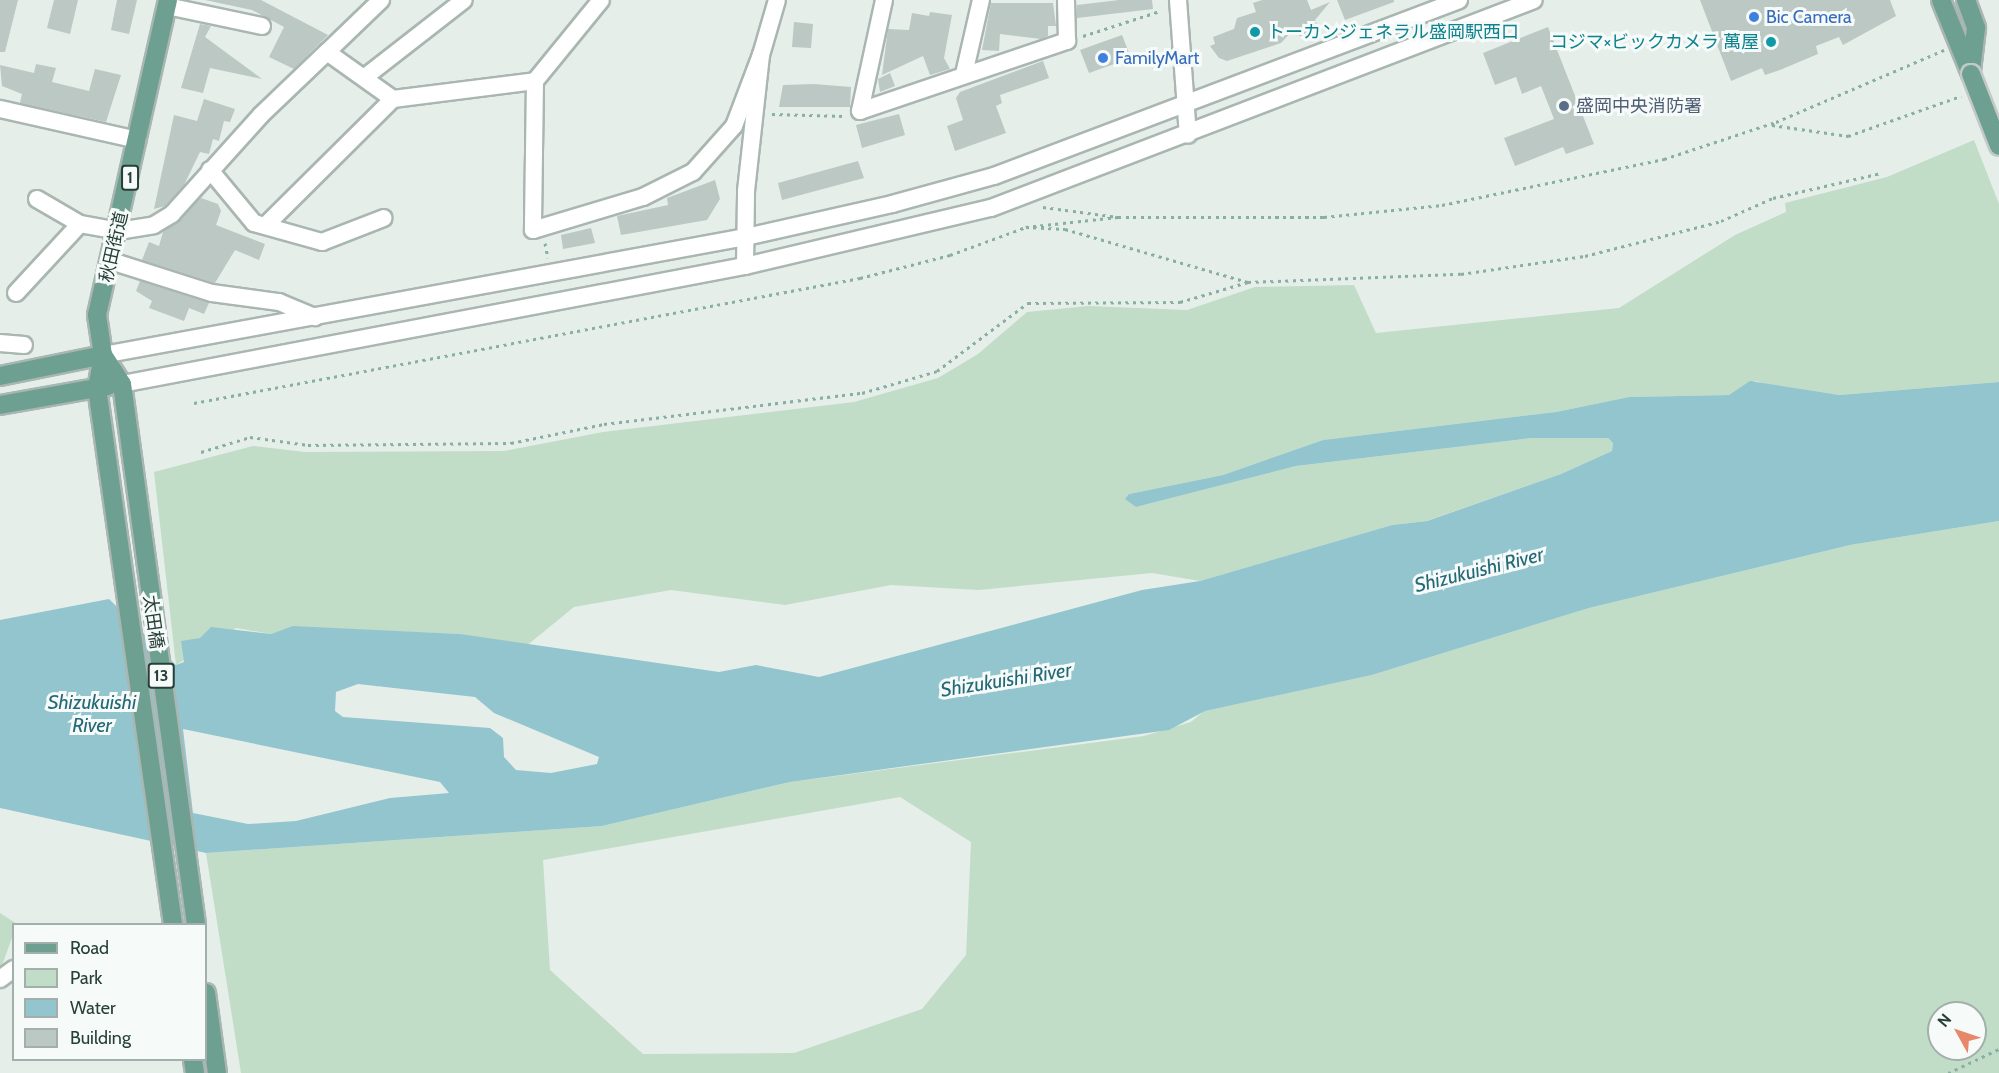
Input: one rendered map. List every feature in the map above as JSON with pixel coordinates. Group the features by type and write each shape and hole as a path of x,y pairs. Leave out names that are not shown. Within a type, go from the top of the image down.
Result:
{"main road":[{"path":"1941,0 1971,83 1999,146"},
{"path":"1966,0 1976,28 1971,83"},
{"name":"秋田街道","path":"104,355 97,315 118,231 168,3"},
{"path":"0,376 104,355"},
{"name":"1","path":"104,355 122,384"},
{"name":"13","path":"97,388 104,355"},
{"path":"0,405 122,384"},
{"name":"太田橋","path":"122,384 126,427 196,923"},
{"name":"太田橋","path":"97,388 173,923"},
{"path":"207,1000 217,1073"}],"street":[{"path":"37,199 80,224 118,231 154,225 172,214 210,170 381,0"},
{"path":"365,77 464,0"},
{"path":"601,0 535,81 533,230 643,196 693,172 735,126 761,55 777,0"},
{"path":"860,111 884,0"},
{"path":"964,74 981,0"},
{"path":"860,111 1067,41 1066,0"},
{"path":"1178,0 1188,135"},
{"path":"104,355 746,237 994,176 1459,0"},
{"path":"122,384 745,266 992,208 1188,135 1525,2"},
{"path":"168,3 262,26"},
{"path":"327,52 393,99"},
{"path":"745,266 761,55"},
{"path":"266,225 393,99 535,81"},
{"path":"0,108 138,140"},
{"path":"210,170 254,223 322,242 384,218"},
{"path":"16,293 80,224"},
{"path":"111,261 212,293 279,302 315,317"},
{"path":"0,344 24,345"}],"path":[{"path":"1067,41 1161,11"},
{"path":"194,403 860,278 950,255 1026,227 1118,217 1324,217 1442,205 1664,159 1769,124 1944,50"},
{"path":"1769,124 1848,136 1971,83"},
{"path":"772,114 851,116 860,111"},
{"path":"201,452 250,437 308,445 511,444 604,424 862,393 937,371 1028,303 1180,302 1248,282 1461,274 1585,256 1720,221 1773,198 1881,173"},
{"path":"1043,207 1118,217"},
{"path":"1026,227 1065,229 1248,282"},
{"path":"1948,1073 1999,1049"}],"green space":[{"path":"1974,140 1999,204 1999,382 1839,395 1778,389 1756,381 1729,395 1629,397 1556,412 1323,440 1223,475 1129,494 1136,507 1296,466 1532,438 1608,438 1613,443 1612,451 1561,474 1426,521 1392,525 1200,581 1152,573 979,590 891,585 785,605 671,590 574,607 525,647 459,634 293,627 271,634 236,628 176,665 154,472 253,446 305,452 504,451 603,432 854,402 938,378 978,354 1027,312 1088,306 1187,310 1255,287 1354,285 1376,333 1619,308 1735,235 1786,212 1785,203 1887,177"},
{"path":"1999,521 1999,1073 241,1073 206,853 602,826 790,782 1144,736 1191,722 1204,711 1372,675 1589,608 1850,545","holes":["900,797 971,842 966,955 922,1009 794,1053 643,1054 550,970 543,860"]},
{"path":"0,913 15,923 12,923 12,938 0,971"}],"water":[{"name":"Shizukuishi River","path":"1750,381 1839,395 1999,382 1999,521 1850,545 1589,608 1372,675 1205,711 1169,730 790,782 602,826 206,853 0,808 0,620 109,599 176,665 184,662 181,641 200,638 211,627 271,634 293,626 460,634 719,672 756,665 819,677 1142,590 1200,581 1392,525 1427,521 1561,474 1612,451 1613,443 1608,438 1532,438 1296,466 1136,507 1125,499 1129,494 1223,475 1323,440 1556,412 1629,397 1729,395","holes":["358,684 475,697 494,713 599,757 597,764 551,773 516,770 504,757 503,738 490,728 343,717 335,711 336,692","183,729 440,782 449,793 390,798 296,821 248,824 193,813"]}],"building":[{"path":"0,0 18,0 5,52 0,52"},
{"path":"54,0 78,0 70,34 47,28"},
{"path":"117,0 137,0 129,34 111,30"},
{"path":"205,0 261,0 328,35 294,69 269,57 284,27 252,10"},
{"path":"1119,0 1152,0 1153,9 1077,18 1077,5"},
{"path":"1262,0 1307,0 1311,10 1330,2 1315,20 1319,30 1300,37 1296,27 1281,43 1227,61 1219,58 1210,46 1215,44 1213,37 1234,29 1237,18 1256,12 1253,3"},
{"path":"1337,0 1394,0 1394,2 1345,20"},
{"name":"コジマ×ビックカメラ 萬屋","path":"1700,0 1890,0 1896,16 1843,45 1839,37 1816,46 1818,54 1780,70 1765,75 1762,68 1731,81"},
{"path":"991,3 1053,3 1056,26 1048,26 1048,36 1041,39 1000,34 999,51 982,50"},
{"path":"930,12 952,15 944,58 950,69 930,75 923,56 882,75 888,29 909,30 912,13 929,16"},
{"path":"794,22 813,24 811,48 792,47"},
{"path":"200,24 211,26 205,37 262,79 210,68 203,93 181,88"},
{"name":"盛岡中央消防署","path":"1548,27 1594,144 1566,154 1563,147 1515,166 1504,138 1554,119 1541,86 1522,94 1516,77 1495,85 1483,53"},
{"path":"1122,35 1131,58 1089,73 1080,50"},
{"path":"1043,61 1049,78 1000,95 1002,103 996,106 1006,133 955,151 947,126 963,120 956,98 960,92"},
{"path":"36,64 56,68 52,82 89,91 95,69 121,75 106,122 20,103 22,94 2,86 0,65 34,73"},
{"path":"890,73 895,86 880,92 878,79"},
{"path":"814,84 851,87 850,107 779,107 783,85"},
{"path":"204,99 235,109 230,122 224,121 219,141 213,139 209,154 200,152 184,185 165,206 154,209 174,115 197,121"},
{"path":"899,114 905,135 862,148 856,125"},
{"path":"858,161 864,178 782,200 778,183"},
{"path":"715,180 720,199 707,220 621,235 617,216 668,205 667,198"},
{"path":"201,198 218,204 221,211 216,225 265,244 259,260 235,250 215,283 142,260 149,242 159,246 163,232"},
{"path":"591,228 595,243 563,249 561,235"},
{"path":"140,281 209,303 204,314 189,308 184,321 149,308 152,301 136,291"}],"place":[{"name":"Bic Camera","path":"1754,17"},
{"name":"トーカンジェネラル盛岡駅西口","path":"1255,32"},
{"name":"コジマ×ビックカメラ 萬屋","path":"1771,42"},
{"name":"FamilyMart","path":"1103,58"},
{"name":"盛岡中央消防署","path":"1564,106"}]}
